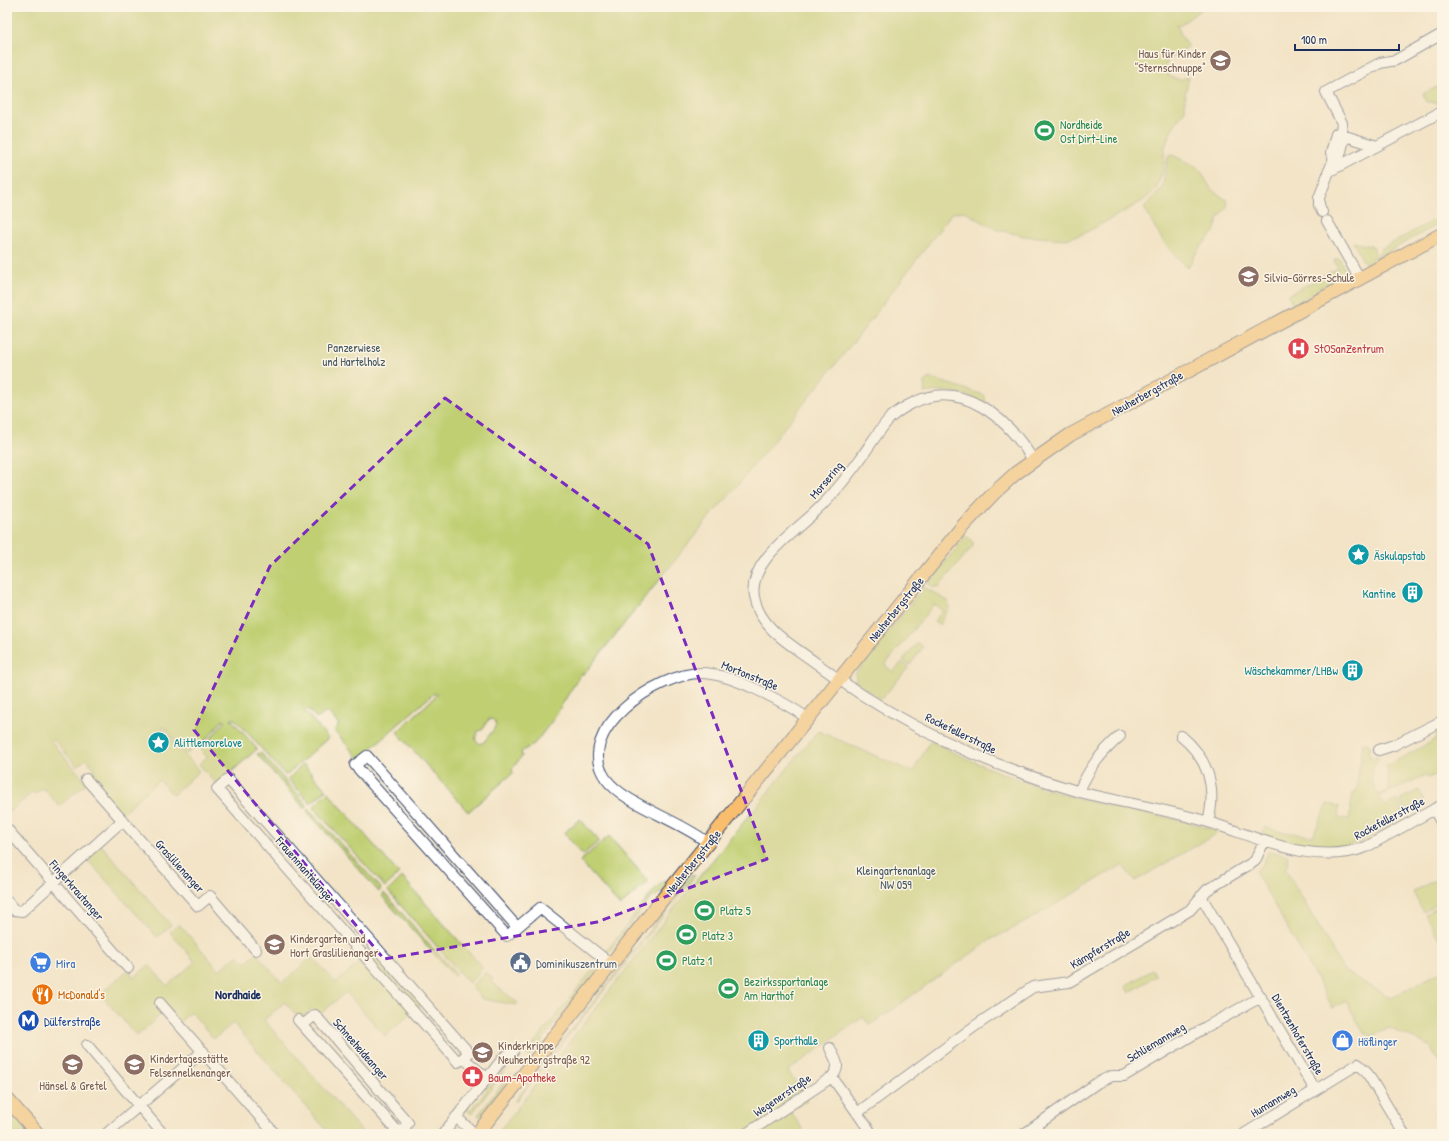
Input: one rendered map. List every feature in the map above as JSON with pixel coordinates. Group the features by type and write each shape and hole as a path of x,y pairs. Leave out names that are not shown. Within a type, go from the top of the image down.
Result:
{"main road":[{"name":"Neuherbergstraße","path":"476,1134 708,843 976,511 1016,473 1070,436 1442,234"},
{"path":"7,1099 38,1134"}],"street":[{"path":"1343,134 1342,123 1326,92 1380,63 1396,60 1442,34"},
{"path":"1328,172 1439,113 1442,114"},
{"path":"1360,279 1324,217 1319,205 1319,198 1334,158 1331,153 1336,134 1343,134 1377,146"},
{"name":"Morsering","path":"840,680 787,642 762,618 754,594 754,587 759,567 768,556 819,509 841,484 890,419 898,411 922,398 945,394 961,397 975,402 994,415 1007,427 1033,460"},
{"name":"Mortonstraße","path":"708,843 687,828 625,797 606,780 601,771 598,753 601,740 619,714 632,701 661,683 676,677 701,673 726,678 791,707 809,719"},
{"name":"Rockefellerstraße","path":"840,680 880,706 956,747 987,761 1079,791 1208,822 1293,850 1332,854 1354,851 1366,847 1438,807"},
{"path":"1379,750 1394,745 1442,720"},
{"path":"1079,791 1087,772 1098,757 1120,736"},
{"path":"1181,736 1191,744 1200,756 1209,775 1212,787 1212,799 1208,822"},
{"path":"517,928 367,756 355,765 507,936 517,928 540,908 611,964"},
{"name":"Graslilienanger","path":"86,779 198,906 210,896 256,950"},
{"name":"Frauenmantelanger","path":"228,779 469,1053 458,1062 259,837 217,789 228,779"},
{"path":"1438,807 1442,824"},
{"path":"7,901 14,910 22,911 122,821"},
{"name":"Frauenmantelanger","path":"259,837 270,827"},
{"name":"Fingerkrautanger","path":"7,830 128,968"},
{"path":"429,850 440,840"},
{"name":"Kämpferstraße","path":"857,1113 975,1026 1033,987 1069,982 1190,910 1207,890 1255,861 1264,841"},
{"name":"Dientzenhoferstraße","path":"1201,896 1315,1090 1358,1064 1366,1071 1404,1134"},
{"name":"Frauenmantelanger","path":"333,920 344,910"},
{"path":"390,985 401,975"},
{"name":"Schliemannweg","path":"1024,1134 1097,1083 1111,1076 1124,1076 1206,1027 1261,997"},
{"path":"160,1003 275,1134"},
{"path":"419,1017 430,1008"},
{"name":"Schneeheideanger","path":"315,1015 397,1111 408,1123 406,1132 399,1134 301,1022 315,1015"},
{"path":"87,1045 163,1134"},
{"path":"830,1048 838,1064 837,1071 832,1077 872,1134"},
{"path":"106,1134 203,1051"},
{"path":"443,1134 504,1057 513,1052"},
{"name":"Frauenmantelanger","path":"463,1058 487,1078"},
{"name":"Wegenerstraße","path":"746,1134 832,1077"},
{"name":"Humannweg","path":"1244,1134 1315,1090"},
{"path":"387,1120 397,1111"},
{"name":"Neuherbergstraße","path":"456,1117 476,1134"}],"highlighted area":[{"path":"445,398 648,544 767,859 597,922 384,959 194,730 270,566"}],"green space":[{"name":"Panzerwiese und Hartelholz","path":"7,7 1204,7 1179,26 1176,24 1188,48 1168,59 1165,69 1170,77 1181,80 1189,76 1185,95 1185,110 1172,129 1165,146 1163,171 1156,189 1143,201 1083,234 1065,239 1024,236 995,229 964,211 952,213 860,334 728,497 712,514 584,674 580,675 552,721 535,743 521,752 522,756 512,769 513,773 468,812 397,732 438,694 433,694 359,759 334,730 339,725 327,711 317,719 308,709 304,710 328,738 285,775 235,719 231,719 257,749 217,785 199,764 207,757 201,750 225,721 223,720 200,747 198,744 187,754 164,727 162,728 199,771 173,795 159,780 121,814 87,776 95,769 86,759 77,766 54,740 51,741 87,783 59,806 43,788 35,794 33,792 7,814","holes":["492,719 496,726 484,742 480,744 475,740 478,731 482,730 488,720"]},
{"path":"1439,86 1442,91 1439,92 1442,97 1442,111 1437,103 1427,102 1423,94"},
{"path":"1172,155 1200,170 1211,189 1228,201 1227,207 1219,217 1214,232 1198,250 1188,268 1164,243 1144,208 1162,188 1168,157"},
{"path":"1432,221 1442,222 1375,259 1381,249"},
{"path":"1353,242 1374,247 1375,252 1373,257 1366,265 1364,263"},
{"path":"1339,258 1348,276 1332,284 1318,288 1315,293 1293,305 1288,295 1338,268 1334,260"},
{"path":"930,378 984,395 986,401 984,403 969,396 955,392 940,391 924,393 925,381"},
{"path":"966,535 973,542 973,546 938,587 932,587 928,584"},
{"path":"924,587 948,601 949,608 939,625 934,621 943,611 934,604 885,665 893,672 902,662 909,667 882,698 879,698 857,683 855,674"},
{"path":"917,643 923,647 910,665 903,660"},
{"path":"1440,726 1442,727 1440,732 1442,735 1442,772 1428,778 1426,775 1379,796 1384,806 1397,800 1403,812 1393,818 1392,825 1359,843 1331,848 1296,844 1263,834 1266,827 1278,831 1313,836 1327,804 1339,806 1338,818 1349,819 1353,793 1356,793 1363,743 1369,744 1371,748 1368,750 1371,759 1377,755 1379,760 1373,769 1372,781 1379,795 1389,790 1387,766 1438,738 1433,728"},
{"name":"Kleingartenanlage NW 059","path":"818,731 913,772 930,741 969,760 1050,790 1107,806 1200,825 1215,830 1216,834 1135,881 1122,865 1022,924 992,939 870,1025 863,1017 788,1071 808,1101 788,1108 806,1134 497,1134 686,893"},
{"path":"261,753 307,805 305,809 257,754"},
{"path":"303,764 326,790 312,802 309,802 288,779"},
{"path":"1419,790 1424,800 1405,811 1400,799"},
{"path":"328,792 399,874 385,887 313,807"},
{"path":"309,809 381,888 379,892 307,811"},
{"path":"580,819 599,841 583,855 564,833"},
{"path":"609,836 648,881 620,906 580,861"},
{"path":"101,845 171,925 157,937 86,858"},
{"path":"1269,851 1287,855 1289,865 1285,868 1344,971 1391,998 1442,971 1442,1067 1430,1046 1389,1028 1373,1036 1364,1033 1346,1001 1333,1008 1255,871 1262,866"},
{"path":"692,874 695,876 516,1102 515,1101 668,907 669,903"},
{"path":"402,877 483,968 469,983 388,891"},
{"path":"1440,877 1442,881 1442,902 1423,912 1413,892"},
{"path":"664,881 668,885 655,897 652,897 612,948 612,951 604,954 655,889"},
{"path":"384,893 456,974 454,976 382,896"},
{"path":"1442,905 1442,946 1425,914"},
{"path":"179,924 219,970 238,955 245,963 256,953 282,983 312,957 336,983 375,949 423,1003 385,1036 346,992 318,1016 312,1009 300,1019 285,1002 264,1020 364,1134 330,1134 233,1023 214,1039 191,1012 179,1022 167,1009 137,1036 100,994 128,970 134,978 149,965 167,986 195,962 170,932"},
{"path":"600,960 601,970 596,972 547,1034 541,1042 542,1045 529,1056 526,1054"},
{"path":"1152,970 1156,976 1129,993 1125,986"},
{"path":"486,972 493,979 491,982 518,1003 516,1005 482,999 471,986"},
{"path":"509,1062 511,1063 473,1112 470,1113 466,1109 467,1107 471,1110 487,1090 484,1087 486,1085 490,1087"},
{"path":"510,1074 512,1076 480,1117 478,1115"},
{"path":"7,1105 32,1134 7,1134"}],"place":[{"name":"Haus für Kinder \"Sternschnuppe\"","path":"1221,60"},
{"name":"Nordheide Ost Dirt-Line","path":"1045,131"},
{"name":"Silvia-Görres-Schule","path":"1249,277"},
{"name":"StOSanZentrum","path":"1299,348"},
{"name":"Äskulapstab","path":"1358,555"},
{"name":"Kantine","path":"1412,593"},
{"name":"Wäschekammer/LHBw","path":"1353,670"},
{"name":"Alittlemorelove","path":"158,742"},
{"name":"Platz 5","path":"705,910"},
{"name":"Platz 3","path":"686,935"},
{"name":"Kindergarten und Hort Graslilienanger","path":"274,945"},
{"name":"Platz 1","path":"666,960"},
{"name":"Mira","path":"41,963"},
{"name":"Dominikuszentrum","path":"521,963"},
{"name":"Bezirkssportanlage Am Harthof","path":"728,988"},
{"name":"McDonald's","path":"42,994"},
{"name":"Dülferstraße","path":"29,1021"},
{"name":"Sporthalle","path":"758,1040"},
{"name":"Höflinger","path":"1343,1041"},
{"name":"Kinderkrippe Neuherbergstraße 92","path":"483,1052"},
{"name":"Hänsel & Gretel","path":"73,1064"},
{"name":"Kindertagesstätte Felsennelkenanger","path":"134,1065"},
{"name":"Baum-Apotheke","path":"473,1077"}],"district":[{"name":"Nordhaide","path":"238,994"}]}
